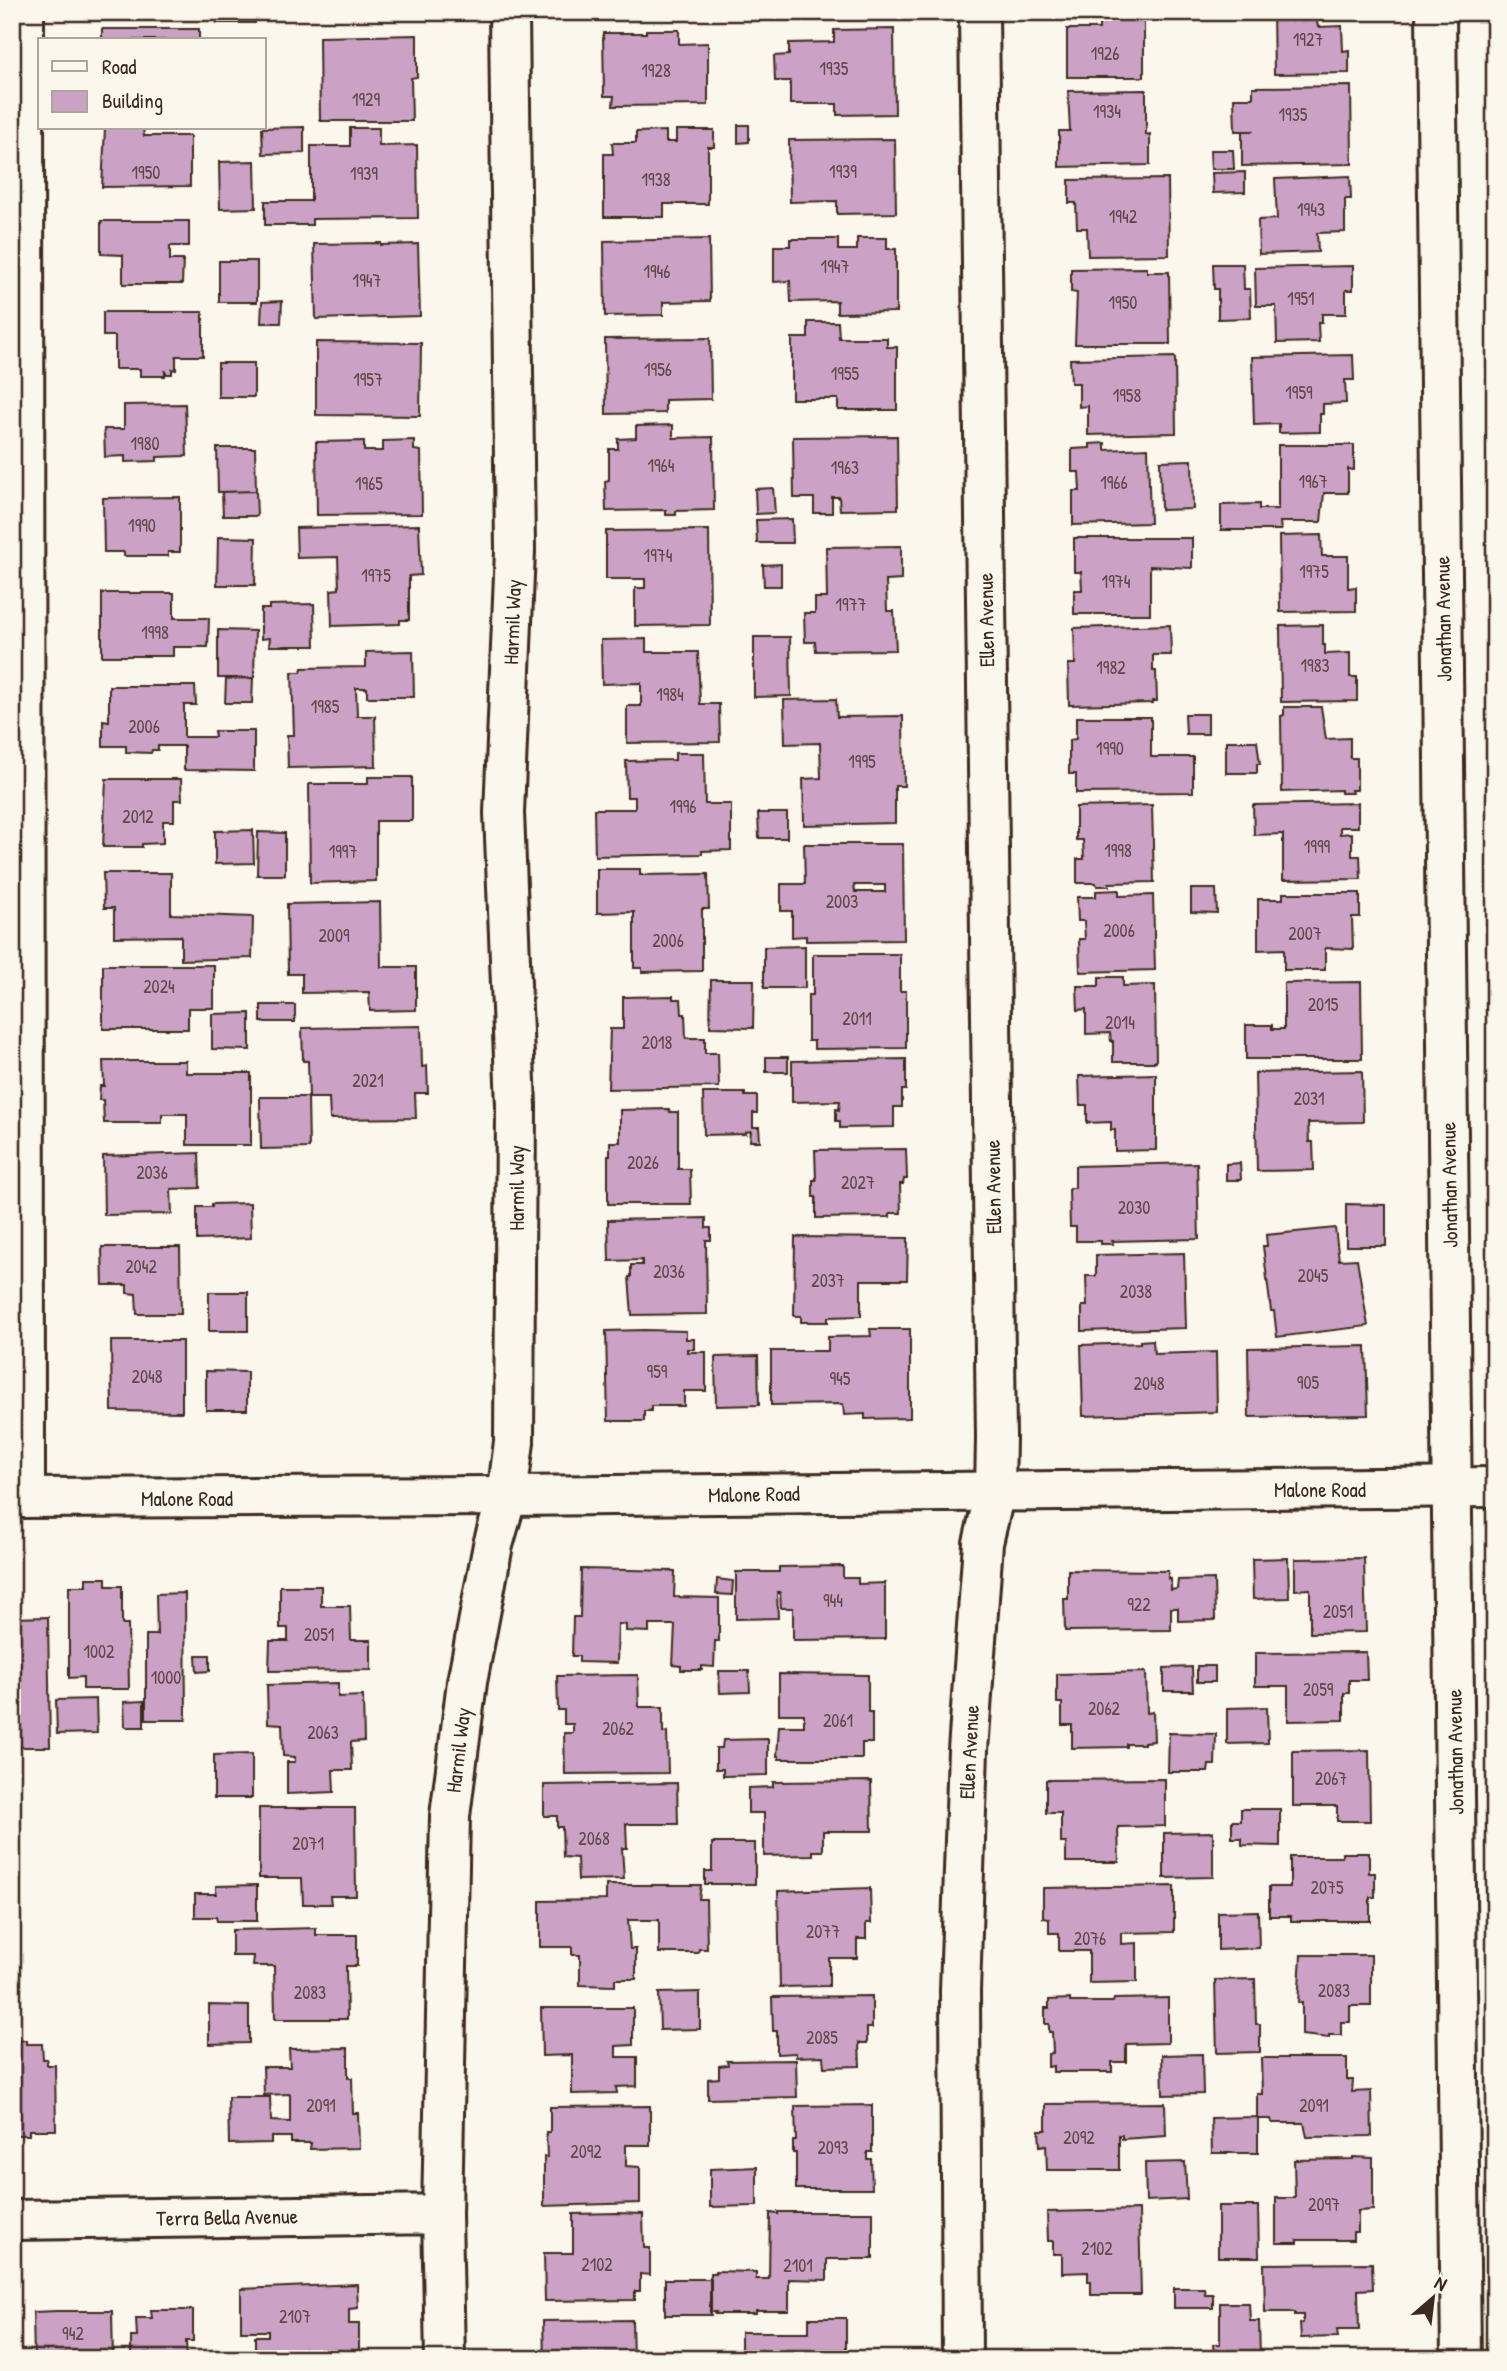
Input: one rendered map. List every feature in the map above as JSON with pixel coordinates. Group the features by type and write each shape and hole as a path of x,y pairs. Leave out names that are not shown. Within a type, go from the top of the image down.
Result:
{"street":[{"path":"19,1498 18,176 24,12"},
{"name":"Harmil Way","path":"445,2359 442,2214 450,1816 467,1682 493,1545 507,1496 514,1442 516,1119 504,813 514,551 509,12"},
{"name":"Ellen Avenue","path":"962,2359 960,1991 968,1750 983,1543 995,1492 979,12"},
{"name":"Jonathan Avenue","path":"1436,12 1461,2359"},
{"name":"Malone Road","path":"19,1498 1495,1487"},
{"name":"Terra Bella Avenue","path":"12,2220 442,2214"}],"building":[{"path":"217,12 255,12 255,23 217,23"},
{"path":"1099,12 1144,12 1144,77 1067,77 1067,29 1099,29"},
{"path":"1273,12 1315,12 1318,27 1342,26 1343,51 1349,50 1349,73 1274,74"},
{"path":"102,29 199,29 199,38 102,38"},
{"path":"894,29 895,114 837,115 837,104 790,104 790,81 775,81 774,56 789,55 789,43 834,42 834,30"},
{"path":"646,30 679,30 679,44 708,43 708,105 613,106 614,96 604,96 603,33 646,33"},
{"path":"417,35 417,77 411,78 412,121 320,121 319,37"},
{"path":"1351,86 1352,164 1242,166 1242,131 1235,131 1234,98 1253,98 1253,87"},
{"path":"1146,90 1146,135 1150,134 1150,165 1059,167 1059,131 1070,131 1068,91"},
{"path":"738,125 749,125 749,142 738,143"},
{"path":"304,127 304,153 263,154 262,130"},
{"path":"350,128 379,128 379,146 417,145 418,218 312,219 312,225 265,225 265,201 311,201 311,146 350,146"},
{"path":"105,130 143,130 144,136 190,136 190,186 102,187"},
{"path":"676,130 714,130 714,147 708,147 708,204 664,204 664,217 604,217 604,154 613,154 612,143 636,143 636,132 666,131 666,142 676,142"},
{"path":"895,139 896,213 837,214 837,201 790,202 789,140"},
{"path":"1210,150 1233,150 1234,169 1211,169"},
{"path":"255,161 256,208 220,209 219,162"},
{"path":"1245,172 1245,192 1213,193 1212,173"},
{"path":"1350,176 1351,199 1345,199 1345,232 1317,233 1318,252 1259,254 1258,220 1277,219 1275,179"},
{"path":"1168,179 1169,255 1088,256 1087,228 1077,228 1076,203 1069,203 1069,180"},
{"path":"101,221 189,221 189,246 170,246 170,260 183,260 182,284 123,284 123,255 101,254"},
{"path":"857,238 887,238 887,249 896,249 896,312 837,313 837,301 791,302 790,281 774,282 774,246 790,246 790,239 838,239 838,250 857,250"},
{"path":"709,239 710,301 663,302 663,315 605,316 604,241"},
{"path":"314,244 418,244 420,316 316,319"},
{"path":"219,261 257,261 257,302 219,302"},
{"path":"1213,264 1243,264 1244,289 1250,289 1251,318 1218,319 1218,289 1214,289"},
{"path":"1353,266 1353,290 1346,290 1346,314 1322,314 1322,323 1318,323 1319,342 1277,343 1276,306 1256,306 1255,268"},
{"path":"1147,268 1147,272 1169,272 1170,344 1075,344 1077,293 1071,292 1071,269"},
{"path":"282,301 281,323 261,323 262,302"},
{"path":"103,312 203,312 203,356 176,356 176,370 172,369 172,374 166,374 165,370 165,376 140,376 140,369 115,369 115,336 103,336"},
{"path":"808,322 838,322 839,338 887,338 887,347 897,347 897,410 838,410 838,399 792,399 792,338 808,338"},
{"path":"710,338 711,399 665,400 665,413 606,414 605,339"},
{"path":"316,342 421,343 420,416 316,415"},
{"path":"1353,355 1354,380 1345,380 1346,403 1323,404 1320,432 1279,433 1279,424 1254,425 1252,357"},
{"path":"1175,357 1176,433 1088,435 1088,406 1079,407 1079,383 1071,383 1070,359"},
{"path":"218,363 254,363 254,397 218,397"},
{"path":"185,404 187,456 125,462 125,456 105,457 104,429 124,429 124,405"},
{"path":"673,425 673,438 713,437 714,510 676,511 676,515 666,515 666,510 606,511 605,481 609,480 609,449 618,449 618,439 636,438 636,426"},
{"path":"897,436 898,509 840,510 839,497 832,497 832,513 814,513 814,498 794,498 793,437"},
{"path":"414,440 414,450 421,451 422,514 317,515 316,442 364,441 364,451 383,451 383,441"},
{"path":"1105,443 1105,450 1148,448 1150,523 1073,525 1073,491 1080,491 1079,472 1072,472 1072,449 1090,448 1090,444"},
{"path":"1278,445 1354,445 1354,470 1348,469 1348,493 1324,493 1321,522 1280,522 1281,530 1221,530 1221,505 1259,504 1259,509 1278,509"},
{"path":"217,448 255,448 256,491 218,492"},
{"path":"1192,460 1193,509 1161,510 1160,461"},
{"path":"773,488 775,513 756,514 755,489"},
{"path":"256,491 257,516 223,516 222,492"},
{"path":"180,497 180,552 168,552 168,556 124,556 124,552 104,552 103,498"},
{"path":"792,519 793,543 757,543 756,520"},
{"path":"419,525 421,575 409,576 409,620 400,620 400,624 332,626 331,590 339,589 338,557 297,558 296,528"},
{"path":"709,530 710,625 635,626 635,588 645,588 645,579 606,579 606,531"},
{"path":"1321,535 1322,556 1348,556 1348,588 1356,587 1356,611 1280,612 1279,536"},
{"path":"218,537 256,538 255,585 217,585"},
{"path":"1074,538 1192,538 1192,568 1150,566 1150,614 1074,614 1074,590 1082,590 1081,572 1074,572"},
{"path":"901,546 901,580 886,581 887,611 894,611 896,650 816,651 815,642 805,642 804,613 815,613 815,598 827,598 826,547"},
{"path":"781,564 781,586 764,586 763,565"},
{"path":"102,593 174,593 174,618 209,618 208,647 173,647 173,656 102,656"},
{"path":"314,604 315,646 269,646 270,638 261,639 261,609 269,609 269,605"},
{"path":"1170,625 1171,655 1153,655 1157,701 1069,705 1068,664 1075,664 1074,628"},
{"path":"1323,625 1325,654 1350,653 1350,677 1357,677 1357,701 1281,702 1280,626"},
{"path":"218,630 255,631 254,678 218,678"},
{"path":"754,637 790,637 791,696 754,697"},
{"path":"646,639 646,652 698,652 700,704 719,704 720,742 627,743 627,706 641,706 641,683 602,684 601,640"},
{"path":"413,651 414,697 367,697 367,688 356,688 357,716 375,716 376,766 288,768 287,735 294,735 292,672 301,672 302,668 366,667 366,652"},
{"path":"253,678 252,703 225,703 226,679"},
{"path":"109,686 195,686 196,705 184,705 184,737 215,737 214,731 254,731 254,771 184,770 184,746 158,746 158,750 152,750 151,753 126,752 126,746 103,746 103,720 109,721"},
{"path":"836,699 837,717 903,716 904,786 895,786 895,823 804,825 803,779 821,778 820,743 785,744 784,700"},
{"path":"1284,707 1321,707 1326,739 1350,738 1350,758 1357,758 1357,790 1351,790 1352,793 1341,793 1341,790 1282,792 1281,716 1284,715"},
{"path":"1185,714 1208,714 1208,734 1186,734"},
{"path":"1076,717 1151,717 1151,757 1193,757 1193,792 1076,793 1076,774 1069,774 1069,740 1076,739"},
{"path":"1226,741 1257,741 1260,764 1257,764 1257,773 1226,773"},
{"path":"675,753 704,753 705,804 731,804 731,850 702,851 702,854 595,856 594,809 635,809 635,797 627,797 626,761 675,760"},
{"path":"368,777 412,777 412,821 376,821 376,881 310,883 309,784 368,784"},
{"path":"106,779 181,779 182,800 174,800 174,821 163,821 163,843 142,844 142,847 103,847"},
{"path":"1358,803 1358,827 1340,827 1340,834 1352,833 1352,856 1360,856 1361,879 1283,880 1283,834 1254,835 1253,805"},
{"path":"1152,805 1154,882 1109,883 1109,886 1077,883 1077,859 1084,859 1083,840 1076,840 1076,807"},
{"path":"758,813 787,813 787,838 759,838"},
{"path":"253,830 254,863 215,864 215,831"},
{"path":"258,832 285,833 285,875 257,875"},
{"path":"804,844 903,844 904,940 806,941 806,936 792,937 792,911 781,911 781,884 805,884","holes":["854,885 885,885 885,892 855,892"]},
{"path":"597,869 640,869 640,875 708,874 709,909 702,909 702,971 642,972 642,968 634,968 634,912 597,913"},
{"path":"103,873 171,873 171,914 253,917 252,958 181,960 181,936 114,937 114,908 104,908"},
{"path":"1191,889 1216,889 1217,913 1191,912"},
{"path":"1119,890 1119,896 1153,895 1155,970 1080,972 1079,939 1085,939 1084,921 1078,921 1077,897 1096,897 1096,891"},
{"path":"1283,893 1360,893 1360,917 1352,917 1353,949 1325,948 1325,970 1284,970 1284,949 1258,950 1258,899 1283,899"},
{"path":"380,902 381,967 416,967 416,1010 370,1011 369,992 302,993 302,974 288,974 287,904"},
{"path":"805,946 805,988 764,988 764,947"},
{"path":"813,954 900,954 900,991 906,991 906,1048 814,1049 814,1041 808,1041 808,995 813,995"},
{"path":"103,965 214,965 214,1008 188,1008 188,1029 103,1029"},
{"path":"1099,977 1123,977 1123,986 1155,985 1156,1062 1113,1062 1113,1041 1110,1033 1086,1034 1086,1009 1078,1010 1077,986 1099,986"},
{"path":"711,980 754,980 753,1028 710,1027"},
{"path":"1361,982 1362,1059 1246,1059 1246,1025 1272,1025 1272,1029 1284,1029 1284,983"},
{"path":"673,996 673,999 681,999 686,1038 705,1038 705,1053 718,1053 719,1087 608,1089 610,1029 623,1029 623,997"},
{"path":"261,1005 295,1005 295,1022 261,1022"},
{"path":"250,1013 250,1050 212,1049 212,1014"},
{"path":"421,1026 422,1067 427,1066 428,1093 415,1093 416,1118 330,1119 329,1098 309,1098 308,1061 303,1061 302,1028"},
{"path":"766,1057 788,1057 788,1072 766,1072"},
{"path":"906,1059 906,1090 902,1090 902,1107 894,1107 894,1127 840,1128 840,1121 836,1121 836,1109 839,1110 840,1101 792,1102 792,1061"},
{"path":"103,1061 186,1061 186,1073 251,1073 251,1145 187,1145 187,1114 162,1114 162,1123 104,1123 103,1100 99,1100 100,1086 104,1086"},
{"path":"1362,1071 1363,1122 1308,1123 1309,1142 1313,1142 1314,1170 1257,1171 1255,1073"},
{"path":"1156,1074 1156,1150 1115,1151 1115,1129 1111,1130 1111,1122 1087,1123 1087,1105 1080,1105 1079,1076"},
{"path":"703,1093 745,1093 745,1096 757,1096 757,1113 753,1113 753,1127 759,1127 760,1141 750,1141 751,1131 746,1134 704,1135"},
{"path":"260,1097 308,1097 309,1148 261,1149"},
{"path":"669,1109 670,1112 678,1112 678,1169 690,1169 691,1204 608,1204 608,1155 610,1142 620,1142 620,1110"},
{"path":"906,1149 907,1179 900,1184 901,1213 890,1213 890,1217 816,1218 816,1197 813,1197 813,1180 816,1180 815,1150"},
{"path":"199,1153 200,1188 171,1189 172,1214 104,1215 103,1156"},
{"path":"1197,1163 1199,1239 1112,1241 1113,1244 1076,1241 1076,1227 1070,1227 1069,1188 1075,1188 1075,1166"},
{"path":"1240,1163 1241,1180 1226,1180 1226,1164"},
{"path":"250,1203 251,1238 197,1240 197,1207"},
{"path":"1346,1204 1386,1205 1386,1246 1346,1246"},
{"path":"706,1218 706,1228 711,1228 711,1240 706,1240 707,1314 632,1315 629,1277 631,1265 642,1265 642,1260 609,1261 608,1220"},
{"path":"1335,1228 1339,1260 1357,1259 1368,1326 1277,1337 1263,1246 1267,1246 1266,1235"},
{"path":"795,1237 908,1238 907,1280 861,1280 861,1316 828,1317 828,1322 801,1322 801,1316 794,1316"},
{"path":"102,1247 180,1247 181,1314 137,1314 136,1294 127,1293 127,1285 103,1285"},
{"path":"1184,1253 1186,1328 1082,1331 1082,1306 1087,1306 1086,1276 1096,1276 1096,1255"},
{"path":"209,1292 248,1292 248,1331 209,1331"},
{"path":"870,1329 910,1329 910,1418 865,1419 865,1414 844,1415 843,1404 771,1405 771,1351 828,1351 828,1337 871,1336"},
{"path":"606,1331 686,1331 686,1339 694,1339 694,1349 687,1349 687,1352 706,1352 706,1391 684,1391 684,1406 651,1406 651,1411 644,1411 644,1421 608,1421"},
{"path":"1153,1340 1154,1354 1216,1352 1217,1412 1083,1416 1081,1345"},
{"path":"111,1341 182,1341 182,1412 112,1411"},
{"path":"1366,1346 1368,1415 1249,1417 1248,1348"},
{"path":"758,1356 759,1405 716,1406 715,1357"},
{"path":"206,1371 247,1372 247,1410 206,1410"},
{"path":"1288,1558 1289,1598 1253,1599 1252,1559"},
{"path":"1364,1558 1366,1632 1310,1633 1310,1589 1295,1590 1295,1559"},
{"path":"843,1566 843,1578 858,1578 858,1584 885,1583 885,1639 793,1640 793,1608 781,1608 780,1592 777,1592 778,1618 736,1619 736,1572 779,1572 779,1567"},
{"path":"581,1569 675,1571 674,1597 719,1598 719,1641 715,1641 714,1667 681,1670 681,1666 673,1665 675,1625 649,1625 649,1632 626,1631 626,1625 618,1624 617,1663 579,1662 579,1656 572,1656 573,1617 580,1617"},
{"path":"1068,1570 1168,1571 1171,1590 1177,1589 1178,1580 1214,1579 1215,1620 1178,1621 1178,1608 1171,1608 1171,1630 1065,1631 1064,1599 1068,1599"},
{"path":"86,1578 106,1578 106,1586 122,1586 122,1624 128,1624 129,1689 83,1689 83,1677 69,1678 69,1586 86,1586"},
{"path":"717,1579 733,1581 732,1595 716,1594"},
{"path":"280,1586 321,1586 321,1606 350,1606 351,1640 371,1640 371,1670 269,1671 270,1641 288,1641 288,1628 280,1628"},
{"path":"185,1593 186,1720 146,1720 146,1635 157,1635 156,1594"},
{"path":"48,1617 50,1747 12,1747 12,1705 15,1705 12,1618"},
{"path":"1366,1652 1367,1680 1349,1680 1349,1693 1344,1693 1344,1720 1288,1721 1288,1686 1255,1686 1255,1653"},
{"path":"196,1655 210,1655 210,1671 197,1672"},
{"path":"1197,1666 1215,1666 1215,1682 1197,1682"},
{"path":"1192,1667 1193,1691 1164,1691 1164,1668"},
{"path":"719,1671 749,1671 750,1692 720,1693"},
{"path":"1146,1672 1147,1713 1153,1712 1154,1741 1126,1744 1126,1747 1072,1748 1072,1725 1062,1725 1062,1703 1057,1703 1057,1674"},
{"path":"779,1674 868,1675 868,1712 872,1712 872,1743 862,1743 862,1759 779,1759 779,1726 804,1726 804,1714 779,1714"},
{"path":"638,1675 639,1707 663,1707 663,1733 667,1732 668,1773 565,1774 564,1733 573,1733 573,1724 564,1724 564,1710 558,1710 557,1676"},
{"path":"338,1683 338,1697 363,1696 364,1741 351,1742 352,1770 333,1770 334,1792 287,1794 287,1762 295,1762 295,1757 283,1756 282,1724 268,1723 267,1685"},
{"path":"96,1699 97,1733 57,1734 56,1700"},
{"path":"144,1701 144,1727 125,1727 124,1702"},
{"path":"1267,1707 1268,1743 1227,1744 1227,1708"},
{"path":"1169,1733 1216,1734 1215,1765 1209,1765 1208,1772 1168,1772"},
{"path":"768,1739 768,1775 723,1776 723,1769 716,1769 716,1748 722,1748 723,1740"},
{"path":"1369,1750 1370,1821 1337,1821 1337,1806 1293,1806 1293,1751"},
{"path":"252,1754 252,1798 214,1798 214,1755"},
{"path":"1165,1779 1165,1826 1118,1827 1119,1862 1066,1862 1066,1843 1061,1843 1061,1813 1046,1813 1046,1780"},
{"path":"871,1781 872,1831 823,1831 823,1851 813,1851 813,1855 764,1856 764,1813 748,1813 748,1788 773,1787 773,1782"},
{"path":"677,1783 678,1824 626,1824 627,1848 622,1848 624,1879 578,1880 577,1858 563,1857 562,1827 557,1827 557,1816 544,1816 544,1785"},
{"path":"259,1808 355,1808 356,1896 330,1896 331,1904 303,1904 302,1878 259,1878"},
{"path":"1241,1809 1280,1809 1280,1846 1242,1845 1242,1838 1232,1838 1232,1821 1241,1821"},
{"path":"1213,1832 1213,1877 1164,1878 1164,1833"},
{"path":"712,1843 755,1843 755,1884 705,1884 705,1871 712,1871"},
{"path":"1342,1853 1369,1853 1369,1873 1375,1873 1375,1897 1370,1897 1370,1921 1291,1921 1291,1916 1269,1916 1269,1887 1290,1887 1290,1857 1342,1857"},
{"path":"257,1885 257,1921 217,1921 216,1917 195,1917 195,1894 216,1894 216,1886"},
{"path":"606,1885 701,1885 699,1899 706,1899 707,1949 699,1949 698,1953 659,1953 659,1920 628,1920 630,1949 636,1949 636,1979 615,1979 615,1986 580,1985 580,1955 572,1955 572,1947 540,1947 540,1901 606,1900"},
{"path":"1174,1886 1174,1932 1121,1933 1121,1944 1137,1943 1137,1982 1089,1983 1089,1951 1059,1951 1059,1933 1049,1933 1049,1919 1043,1918 1043,1888"},
{"path":"870,1888 871,1923 866,1923 866,1939 857,1939 857,1958 829,1958 829,1986 780,1987 778,1891"},
{"path":"1258,1911 1259,1948 1218,1950 1218,1912"},
{"path":"316,1928 316,1935 357,1935 357,1966 346,1966 347,2019 275,2019 274,1966 253,1966 254,1956 232,1956 232,1930"},
{"path":"1301,1955 1371,1955 1371,2006 1350,2006 1350,2022 1341,2022 1341,2035 1329,2035 1329,2038 1302,2035 1302,2003 1298,2003"},
{"path":"1255,1979 1260,2052 1217,2053 1215,1980"},
{"path":"700,1992 700,2029 660,2030 659,1993"},
{"path":"872,1996 872,2028 867,2028 867,2043 859,2043 860,2066 824,2067 823,2056 796,2057 796,2053 777,2054 772,1997"},
{"path":"1168,1998 1168,2043 1126,2044 1126,2062 1112,2062 1112,2072 1053,2072 1053,2066 1048,2067 1048,2054 1053,2053 1052,2032 1049,2032 1049,2024 1045,2024 1045,2008 1049,2008 1049,2000 1113,2002 1114,1999"},
{"path":"209,2005 249,2006 249,2043 209,2044"},
{"path":"541,2008 633,2008 633,2045 616,2046 616,2057 637,2057 637,2086 616,2087 617,2093 572,2094 572,2055 542,2056"},
{"path":"26,2040 26,2044 42,2044 43,2059 47,2059 47,2065 55,2065 56,2130 29,2130 29,2135 12,2135 12,2041"},
{"path":"348,2048 348,2078 352,2078 353,2113 358,2113 359,2148 310,2149 311,2143 291,2143 291,2137 271,2137 271,2143 229,2144 228,2097 270,2097 271,2121 290,2122 290,2094 264,2095 263,2067 290,2067 289,2049"},
{"path":"1202,2054 1203,2094 1163,2095 1162,2055"},
{"path":"1261,2058 1347,2058 1347,2080 1353,2080 1352,2092 1371,2091 1372,2136 1307,2137 1304,2123 1272,2123 1271,2119 1258,2119 1258,2153 1212,2153 1211,2118 1257,2117 1257,2094 1262,2094"},
{"path":"796,2060 797,2097 708,2099 708,2079 719,2078 719,2066 728,2065 727,2061"},
{"path":"1165,2103 1166,2136 1122,2139 1122,2135 1119,2135 1119,2170 1047,2170 1046,2145 1040,2146 1039,2130 1046,2130 1046,2104"},
{"path":"872,2105 872,2152 867,2152 867,2159 871,2159 872,2189 796,2189 796,2153 793,2153 793,2141 796,2141 795,2106"},
{"path":"650,2106 650,2145 626,2145 626,2166 640,2167 640,2203 544,2206 544,2157 547,2157 546,2132 550,2132 550,2107"},
{"path":"1373,2158 1373,2210 1358,2211 1358,2232 1353,2232 1353,2240 1297,2240 1297,2243 1276,2243 1276,2198 1295,2198 1294,2160"},
{"path":"1185,2162 1187,2199 1146,2201 1145,2163"},
{"path":"757,2167 757,2206 710,2207 710,2169"},
{"path":"1218,2206 1258,2206 1259,2257 1218,2257"},
{"path":"1139,2210 1141,2295 1091,2295 1088,2272 1062,2273 1062,2254 1053,2254 1053,2241 1048,2241 1047,2212"},
{"path":"873,2212 873,2259 827,2259 827,2280 789,2279 789,2311 756,2311 756,2314 710,2312 710,2273 756,2272 756,2279 769,2279 770,2213"},
{"path":"573,2214 643,2214 644,2248 650,2248 650,2275 640,2274 640,2291 635,2291 635,2300 545,2301 544,2253 573,2253"},
{"path":"1372,2263 1373,2289 1358,2290 1359,2330 1337,2330 1338,2337 1301,2338 1300,2324 1303,2323 1303,2315 1295,2315 1295,2312 1265,2312 1264,2264"},
{"path":"665,2279 711,2279 711,2315 665,2315"},
{"path":"357,2284 358,2308 349,2309 349,2324 359,2324 359,2359 255,2359 255,2336 268,2336 268,2331 241,2331 241,2289"},
{"path":"1174,2288 1204,2288 1205,2294 1213,2294 1213,2308 1174,2308"},
{"path":"1220,2303 1249,2303 1250,2321 1259,2321 1260,2357 1214,2358 1213,2344 1220,2344"},
{"path":"151,2310 193,2310 193,2341 186,2341 187,2359 131,2359 131,2337 137,2337 136,2318 152,2318"},
{"path":"112,2311 113,2359 86,2359 86,2354 59,2354 59,2359 34,2359 33,2312"},
{"path":"12,2318 16,2318 16,2359 12,2359"},
{"path":"809,2318 846,2318 846,2359 741,2359 741,2332 809,2332"},
{"path":"632,2320 633,2359 544,2359 543,2321"}]}
